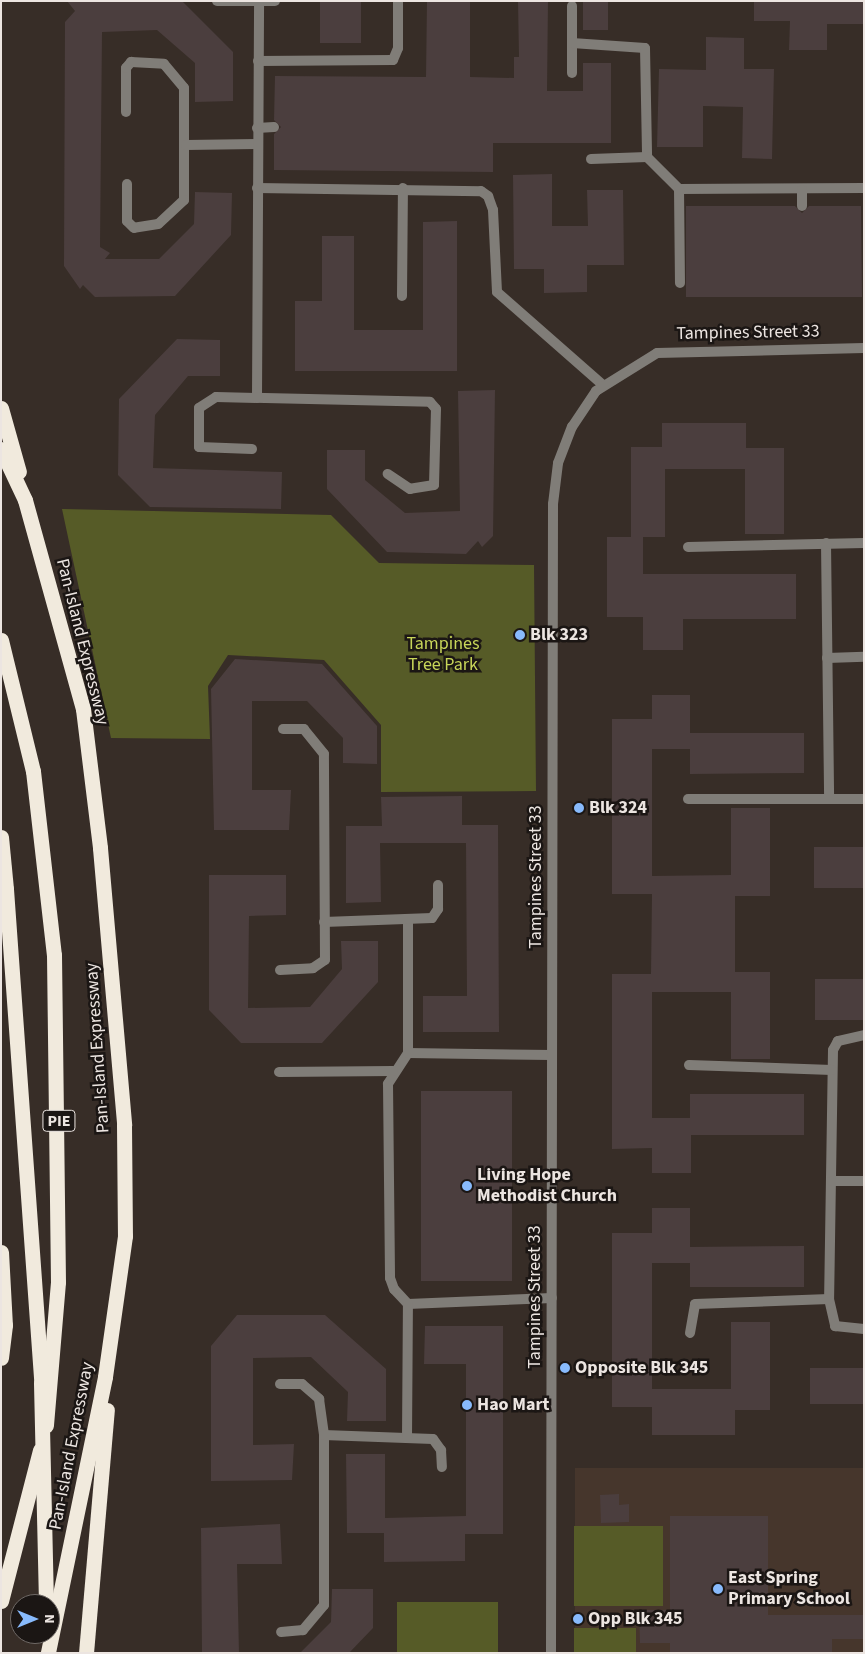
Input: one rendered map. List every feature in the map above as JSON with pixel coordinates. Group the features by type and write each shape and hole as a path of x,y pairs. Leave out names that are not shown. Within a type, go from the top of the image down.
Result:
{"highway":[{"path":"1,408 26,500"},
{"name":"Pan-Island Expressway","path":"1,449 26,500 83,709 114,998 125,1236 105,1377 48,1653"},
{"name":"Pan-Island Expressway","path":"1,640 32,771 43,843 54,955 59,1181 48,1415 1,1601"},
{"path":"1,837 41,1383 46,1594"},
{"path":"1,1252 1,1358"},
{"path":"86,1653 106,1452 105,1377"}],"street":[{"path":"217,1 259,4 275,1"},
{"path":"258,61 393,60 398,48 398,1"},
{"path":"257,398 259,4"},
{"path":"572,6 572,73"},
{"path":"572,42 639,44 645,48 647,157 679,189 680,283"},
{"path":"126,112 128,64 139,60 164,64 184,88 186,196 158,224 129,226 127,184"},
{"path":"257,128 274,127"},
{"path":"186,144 257,144"},
{"path":"591,158 647,157"},
{"path":"257,188 469,188 488,196 496,292 603,385"},
{"path":"402,296 403,188"},
{"path":"679,189 802,190 864,188"},
{"path":"802,190 802,206"},
{"name":"Tampines Street 33","path":"551,1653 553,504 563,446 583,408 603,385 638,361 671,349 864,348"},
{"path":"252,449 199,447 195,420 204,402 216,397 430,402 436,409 434,485 410,489 388,474"},
{"path":"688,546 864,542"},
{"path":"826,543 829,798"},
{"path":"828,658 864,658"},
{"path":"280,970 320,965 325,960 324,754 304,729 283,729"},
{"path":"688,799 864,799"},
{"path":"324,922 408,921 432,918 438,909 438,886"},
{"path":"408,921 408,1053 393,1071 388,1084 390,1278 399,1299 408,1304 552,1298"},
{"path":"864,1035 838,1041 832,1070 829,1299 835,1326 864,1329"},
{"path":"408,1053 552,1055"},
{"path":"689,1065 832,1070"},
{"path":"279,1072 393,1071"},
{"path":"832,1181 864,1181"},
{"path":"690,1333 695,1304 829,1299"},
{"path":"407,1438 408,1304"},
{"path":"280,1384 302,1384 319,1399 324,1435 324,1605 304,1630 281,1632"},
{"path":"324,1435 407,1438 438,1442 442,1467"}],"shaded area":[{"name":"East Spring Primary School","path":"575,1468 864,1468 864,1653 575,1653"}],"green space":[{"name":"Tampines Tree Park","path":"62,509 331,515 379,563 534,565 536,791 381,792 381,725 324,660 228,655 208,686 210,739 111,738"},
{"path":"574,1526 663,1526 663,1606 574,1606"},
{"path":"397,1602 498,1602 498,1653 397,1653"},
{"path":"574,1628 636,1628 636,1653 574,1653"}],"building":[{"path":"67,1 182,1 233,52 233,101 195,102 195,63 157,30 102,32 100,247 110,253 105,259 159,259 194,224 195,192 232,193 231,235 175,296 95,297 83,285 80,289 64,266 65,22 75,11"},
{"path":"320,1 361,1 361,43 320,43"},
{"path":"427,1 470,1 470,77 514,78 514,57 519,57 518,1 548,1 547,91 583,91 583,63 611,63 611,143 493,143 493,172 274,170 274,134 281,127 274,120 275,76 426,77"},
{"path":"583,1 608,1 608,30 583,30"},
{"path":"754,1 864,1 864,24 827,24 827,50 789,50 790,21 754,21"},
{"path":"706,37 744,38 744,69 774,69 772,159 742,158 743,107 703,106 703,147 657,147 659,69 706,70"},
{"path":"552,174 552,226 588,226 587,190 623,190 624,265 587,265 587,292 544,293 544,269 514,269 513,175"},
{"path":"686,206 795,206 802,213 809,206 861,206 862,297 686,297"},
{"path":"457,221 457,371 295,371 295,301 322,301 322,236 354,236 354,330 423,330 423,222"},
{"path":"177,339 220,340 220,376 188,376 155,415 153,468 282,472 281,509 150,507 118,475 119,399"},
{"path":"495,390 493,536 482,547 478,541 466,554 387,552 327,489 327,450 365,450 365,480 405,513 460,511 458,391"},
{"path":"662,423 746,423 746,448 784,448 784,534 745,534 745,469 665,469 665,537 643,537 643,574 796,574 796,619 683,619 683,650 643,650 643,617 607,617 607,537 631,537 631,447 662,447"},
{"path":"235,659 322,664 377,726 377,764 343,763 343,738 307,701 252,701 252,790 291,790 289,830 214,830 211,689"},
{"path":"652,695 690,695 690,733 804,733 804,773 690,774 690,749 652,749 652,876 731,875 731,808 770,808 770,896 735,896 735,972 770,972 770,1059 731,1059 731,992 652,992 652,1118 690,1118 690,1094 804,1094 804,1135 691,1135 691,1173 652,1173 652,1148 612,1149 612,974 651,974 652,894 612,894 612,719 652,719"},
{"path":"462,796 462,825 498,825 499,1032 423,1032 423,996 467,996 466,843 380,843 381,902 346,903 346,826 382,826 381,797"},
{"path":"814,847 864,847 864,888 814,888"},
{"path":"209,875 286,875 286,915 249,916 248,1008 310,1007 342,969 341,941 378,941 378,982 322,1043 241,1043 209,1010"},
{"path":"815,979 864,979 864,1020 815,1020"},
{"name":"Living Hope Methodist Church","path":"421,1091 512,1091 512,1281 421,1281"},
{"path":"652,1208 690,1208 690,1247 804,1246 804,1287 690,1287 690,1263 652,1263 652,1389 731,1389 731,1322 770,1322 770,1410 735,1410 735,1435 652,1435 652,1407 612,1407 612,1233 652,1233"},
{"path":"237,1315 325,1315 386,1369 386,1421 347,1421 348,1392 311,1357 253,1358 253,1445 294,1444 292,1480 211,1481 211,1346"},
{"path":"425,1326 503,1326 503,1534 465,1534 465,1561 384,1562 384,1533 347,1533 346,1454 385,1454 385,1518 466,1516 466,1364 424,1364"},
{"path":"810,1368 864,1368 864,1404 810,1404"},
{"path":"619,1494 619,1505 629,1504 629,1522 601,1523 600,1495"},
{"path":"670,1516 768,1516 768,1615 864,1615 864,1639 832,1639 832,1653 670,1653 670,1643 640,1643 639,1610 670,1610"},
{"path":"280,1524 282,1564 237,1564 239,1653 202,1653 201,1528"},
{"path":"332,1589 373,1589 373,1628 349,1653 300,1653 331,1622"}],"place":[{"name":"Blk 323","path":"520,635"},
{"name":"Blk 324","path":"579,808"},
{"name":"Living Hope Methodist Church","path":"467,1186"},
{"name":"Opposite Blk 345","path":"565,1368"},
{"name":"Hao Mart","path":"467,1405"},
{"name":"East Spring Primary School","path":"718,1589"},
{"name":"Opp Blk 345","path":"578,1619"}]}
